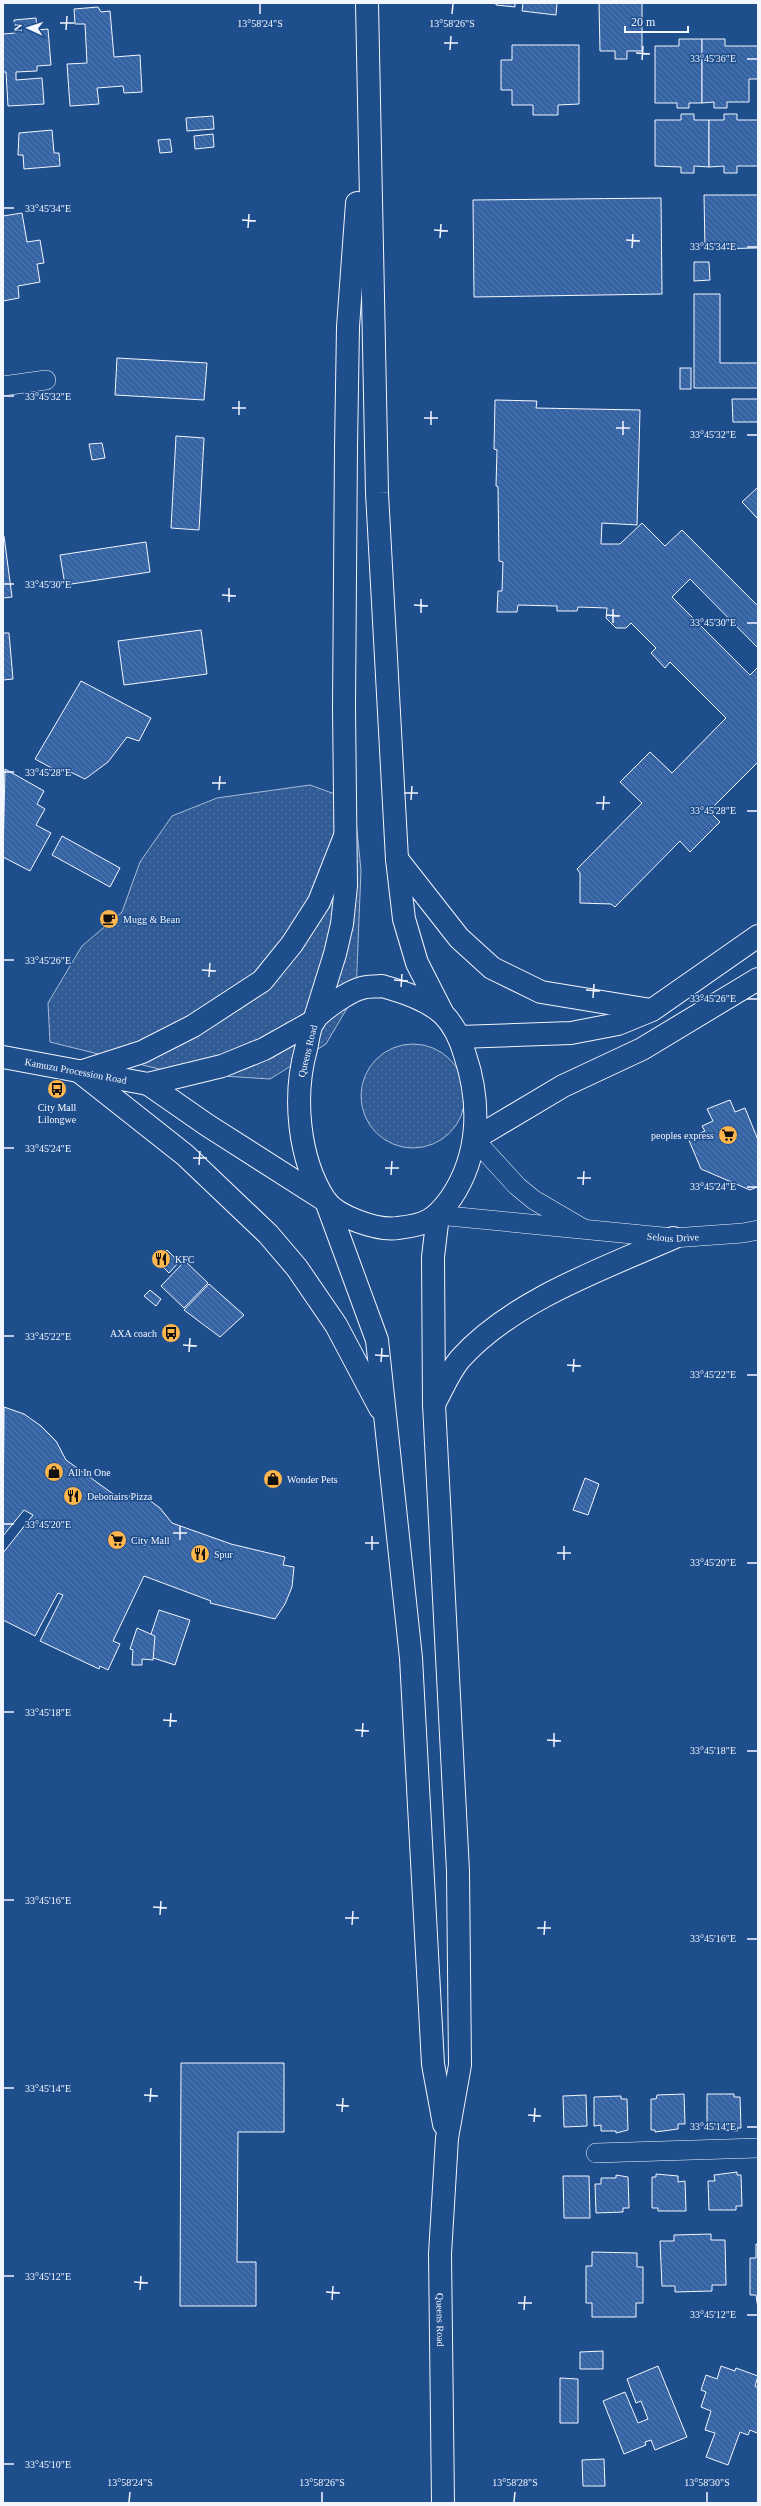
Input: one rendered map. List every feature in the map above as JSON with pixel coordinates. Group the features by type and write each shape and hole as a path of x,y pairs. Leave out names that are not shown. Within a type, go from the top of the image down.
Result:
{"main road":[{"path":"367,3 377,493 398,859 404,919 414,956 443,1014"},
{"path":"148,1084 222,1066 264,1049 314,1021 335,954 342,924 346,886 344,700 348,327 368,70"},
{"path":"80,1072 142,1052 213,1014 262,981 292,944 319,902 345,836"},
{"path":"398,859 459,938 492,968 540,992 652,1010"},
{"path":"459,1037 571,1033 618,1024 652,1010 758,936"},
{"path":"474,1139 563,1086 642,1049 758,979"},
{"name":"Queens Road","path":"382,986 408,993 443,1014 459,1037 473,1078 477,1105 474,1139 468,1165 458,1187 438,1215 416,1226 388,1230 358,1223 326,1201 309,1166 301,1125 299,1084 314,1021 342,997 361,988 382,986"},
{"name":"Kamuzu Procession Road","path":"3,1057 148,1084"},
{"path":"80,1072 185,1155 268,1234 297,1268 336,1325 386,1418"},
{"path":"148,1084 207,1125 326,1201 377,1340 411,1658 433,2064 447,2138"},
{"path":"438,1215 433,1257 434,1404 458,1871 460,2065 447,2138"},
{"path":"434,1404 459,1360 492,1330 532,1304 591,1273 673,1238"},
{"name":"Queens Road","path":"443,2503 440,2254 447,2138"}],"street":[{"path":"3,386 46,380"},
{"name":"Selous Drive","path":"474,1139 516,1186 534,1200 588,1231"},
{"name":"Selous Drive","path":"438,1215 588,1231 673,1238 743,1233 758,1230"},
{"path":"596,2153 758,2148"}],"shaded area":[{"path":"310,785 354,801 361,870 356,993 326,1044 270,1079 175,1073 50,1042 48,1003 82,946 122,912 140,862 172,816 217,798"},
{"path":"413,1044 433,1048 450,1059 461,1076 465,1096 461,1116 450,1133 433,1144 413,1148 393,1144 376,1133 365,1116 361,1096 365,1076 376,1059 393,1048"}],"building":[{"path":"496,3 515,3 515,7 496,5"},
{"path":"523,3 557,3 556,15 522,11"},
{"path":"599,3 642,3 642,51 627,51 627,59 615,59 615,51 600,51"},
{"path":"98,7 101,12 110,11 114,57 140,55 142,92 124,93 123,86 97,88 99,104 70,106 67,64 87,63 85,24 75,24 74,9"},
{"path":"36,18 37,30 48,29 51,65 37,66 37,71 16,72 16,80 42,78 44,104 8,106 6,72 3,72 3,34 15,33 14,20"},
{"path":"679,39 702,39 702,103 689,103 689,108 677,108 677,103 655,103 655,46 679,46"},
{"path":"702,39 725,39 725,46 758,46 758,79 749,79 749,102 727,102 727,108 714,108 714,102 702,103"},
{"path":"512,45 579,45 579,104 558,105 558,115 533,115 533,105 512,105 512,90 501,90 501,60 512,60"},
{"path":"681,114 694,114 694,120 709,120 709,167 694,166 694,173 681,173 681,167 655,166 655,120 681,120"},
{"path":"724,114 737,114 737,120 758,120 758,166 737,166 737,173 724,173 724,166 709,167 709,120 724,120"},
{"path":"213,116 214,129 187,131 186,118"},
{"path":"52,130 54,153 59,153 60,166 24,169 23,155 18,155 19,133"},
{"path":"213,134 214,147 195,149 194,136"},
{"path":"170,139 172,152 160,153 158,140"},
{"path":"704,195 758,195 758,248 705,249"},
{"path":"661,198 662,294 474,297 473,200"},
{"path":"22,213 27,242 40,240 44,263 37,264 40,282 18,286 19,298 3,301 3,216"},
{"path":"694,262 709,262 710,280 694,281"},
{"path":"694,294 720,294 720,363 758,363 758,388 694,388"},
{"path":"117,358 207,363 204,400 115,395"},
{"path":"680,368 691,368 691,389 680,389"},
{"path":"732,399 758,399 758,422 733,422"},
{"path":"495,400 537,401 536,408 640,410 637,525 602,523 601,544 620,544 642,523 665,546 682,530 758,606 758,648 690,579 672,597 750,675 758,667 758,762 709,811 720,822 690,852 680,841 615,907 611,904 580,903 580,873 577,869 642,803 620,782 650,752 672,773 726,718 670,662 665,668 651,653 656,648 631,623 626,628 616,628 606,618 607,608 578,607 577,611 557,611 557,606 518,605 517,612 497,612 498,591 502,591 503,562 499,561 498,487 496,486 497,450 494,449"},
{"path":"176,436 204,438 199,530 171,528"},
{"path":"102,443 105,458 92,460 89,444"},
{"path":"758,487 758,519 742,502"},
{"path":"4,536 12,597 3,598 3,537"},
{"path":"146,542 150,572 65,585 60,555"},
{"path":"201,630 207,674 124,685 118,641"},
{"path":"3,633 9,633 13,679 3,680"},
{"path":"81,681 151,718 139,741 127,737 108,762 85,779 62,768 59,772 35,759"},
{"path":"5,769 44,791 37,804 45,809 36,825 51,833 30,871 3,857"},
{"path":"62,836 120,868 110,887 52,855"},
{"path":"730,1100 735,1112 745,1108 758,1140 758,1190 757,1187 750,1190 701,1169 688,1138 705,1131 702,1126 713,1121 707,1109"},
{"path":"167,1250 179,1262 169,1273 157,1261"},
{"path":"185,1261 208,1283 184,1308 161,1286"},
{"path":"209,1284 244,1315 220,1337 184,1310"},
{"path":"150,1290 161,1299 156,1306 144,1296"},
{"name":"City Mall","path":"4,1407 24,1414 41,1426 56,1441 66,1460 116,1496 136,1496 149,1500 160,1508 172,1523 231,1544 285,1557 283,1565 294,1567 292,1587 285,1604 275,1619 210,1603 211,1601 144,1576 113,1641 120,1644 108,1670 100,1666 99,1669 40,1641 63,1595 58,1593 35,1636 3,1620 3,1553 33,1515 24,1510 3,1536"},
{"path":"585,1478 599,1484 588,1515 573,1510"},
{"path":"159,1610 190,1620 175,1665 144,1655"},
{"path":"137,1628 155,1636 153,1660 142,1659 142,1665 132,1665 133,1650 130,1649"},
{"path":"181,2063 284,2063 284,2132 238,2132 237,2262 256,2262 256,2306 180,2306"},
{"path":"684,2094 685,2124 678,2124 678,2129 655,2132 655,2130 651,2130 651,2099 656,2099 657,2095"},
{"path":"707,2094 734,2094 734,2097 740,2097 741,2128 737,2128 737,2131 714,2129 714,2123 707,2123"},
{"path":"586,2095 587,2126 564,2127 563,2096"},
{"path":"621,2096 621,2099 627,2099 628,2130 616,2133 616,2131 601,2131 601,2125 594,2126 594,2097"},
{"path":"737,2172 737,2175 741,2175 742,2206 736,2206 736,2210 709,2210 708,2181 715,2181 714,2175"},
{"path":"656,2174 678,2176 678,2182 685,2181 686,2211 658,2211 658,2208 652,2208 652,2177 656,2177"},
{"path":"616,2175 628,2177 629,2208 623,2208 623,2212 596,2213 595,2184 601,2184 601,2178 616,2178"},
{"path":"563,2176 589,2176 590,2218 564,2218"},
{"path":"711,2234 711,2240 725,2240 726,2285 712,2285 712,2291 675,2292 675,2286 662,2286 660,2241 674,2241 674,2235"},
{"path":"756,2244 758,2244 758,2309 756,2295 750,2295 750,2258 756,2258"},
{"path":"592,2252 637,2253 637,2267 643,2267 643,2303 636,2303 636,2317 592,2317 592,2303 586,2303 586,2266 592,2266"},
{"path":"603,2351 603,2369 580,2369 580,2352"},
{"path":"658,2366 687,2437 655,2450 651,2440 645,2442 646,2445 624,2454 603,2401 625,2392 638,2423 648,2419 641,2401 636,2403 627,2379"},
{"path":"721,2366 735,2371 736,2368 758,2376 755,2386 758,2388 757,2433 750,2430 748,2435 740,2432 728,2465 706,2457 715,2433 705,2430 711,2411 701,2407 706,2392 701,2390 706,2375 717,2379"},
{"path":"560,2378 578,2379 578,2423 560,2423"},
{"path":"604,2459 605,2486 583,2486 582,2460"}],"place":[{"name":"Mugg & Bean","path":"109,919"},
{"name":"City Mall Lilongwe","path":"57,1089"},
{"name":"peoples express","path":"728,1135"},
{"name":"KFC","path":"161,1259"},
{"name":"AXA coach","path":"171,1333"},
{"name":"All In One","path":"54,1472"},
{"name":"Wonder Pets","path":"273,1479"},
{"name":"Debonairs Pizza","path":"73,1496"},
{"name":"City Mall","path":"117,1540"},
{"name":"Spur","path":"200,1554"}]}
